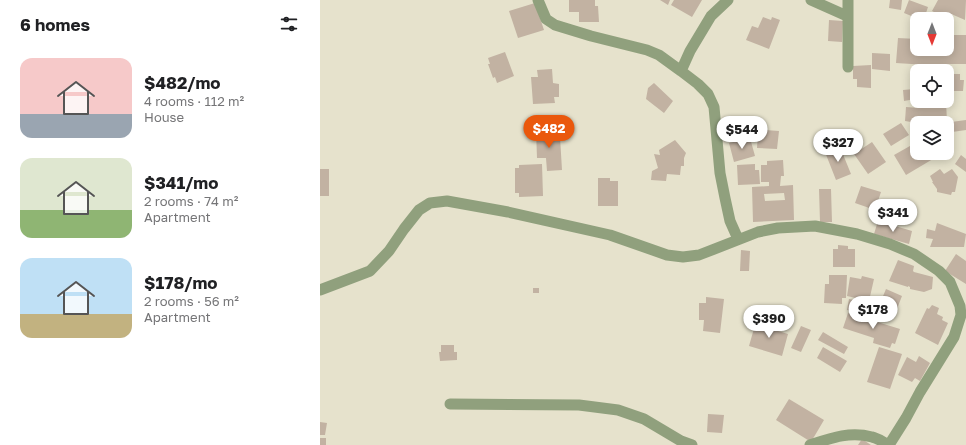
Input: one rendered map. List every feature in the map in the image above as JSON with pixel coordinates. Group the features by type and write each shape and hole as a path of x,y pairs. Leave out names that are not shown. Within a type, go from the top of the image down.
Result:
{"street":[{"path":"538,0 546,19 555,25 590,36 647,50 659,56 681,71 708,94 714,107 720,173 730,221 738,239"},
{"path":"681,71 690,51 711,16 728,0"},
{"path":"811,0 847,16"},
{"path":"848,0 848,67"},
{"path":"320,290 370,271 389,251 419,210 430,203 447,201 508,212 610,235 667,255 683,257 699,255 758,232 778,228 815,226 857,234 890,244 914,254 939,271 950,282 957,295 963,312 954,336 889,445 872,437 858,435 839,436 810,445"},
{"path":"450,404 579,406 618,410 644,420 681,441 692,445"}],"building":[{"path":"569,0 595,0 595,6 598,6 599,22 579,22 579,12 569,12"},
{"path":"660,0 670,0 668,5"},
{"path":"674,0 702,0 692,17 671,5"},
{"path":"890,0 902,0 901,10 889,8"},
{"path":"909,0 928,7 926,12 910,12 910,15 904,13"},
{"path":"938,0 966,0 965,20 954,15 954,12 932,11"},
{"path":"535,3 544,30 518,38 509,11"},
{"path":"763,17 771,20 772,17 780,20 769,49 746,40 752,26 758,28"},
{"path":"829,20 843,21 842,42 828,41"},
{"path":"954,35 966,35 966,64 896,63 898,38 910,39 910,56 954,56"},
{"path":"505,52 514,76 497,83 495,77 493,78 488,64 490,64 488,58"},
{"path":"872,53 890,54 890,71 872,69"},
{"path":"871,65 871,88 857,87 857,79 853,79 853,66"},
{"path":"552,69 553,83 559,84 559,97 554,97 555,103 533,104 531,77 538,77 537,70"},
{"path":"954,74 960,74 960,80 964,80 963,91 954,91"},
{"path":"654,83 673,101 664,113 646,99 648,88"},
{"path":"910,89 910,100 904,101 903,90"},
{"path":"906,107 946,108 947,116 910,116 910,122 905,121"},
{"path":"966,120 966,130 954,132 954,122"},
{"path":"901,123 909,135 891,146 883,134"},
{"path":"762,124 765,130 779,131 777,149 757,148 758,133 745,138 742,131"},
{"path":"536,130 554,130 555,137 560,137 562,170 547,171 546,158 537,158"},
{"path":"750,138 755,156 734,162 729,143"},
{"path":"675,140 686,153 684,158 684,166 681,166 680,175 667,174 666,181 651,180 652,171 658,168 654,154 660,155 659,150"},
{"path":"872,142 886,162 868,174 854,154"},
{"path":"910,146 910,160 931,160 906,175 894,155"},
{"path":"840,147 851,174 836,180 825,152"},
{"path":"961,155 966,159 966,172 955,164"},
{"path":"783,160 784,176 781,176 780,186 793,185 794,220 753,222 752,187 769,186 769,182 761,182 761,165 767,165 767,161","holes":["784,193 785,200 765,201 764,194"]},
{"path":"542,164 543,196 519,197 519,193 515,193 515,168 519,168 519,165"},
{"path":"755,164 755,170 759,170 760,184 738,185 737,165"},
{"path":"320,169 329,169 329,196 320,196"},
{"path":"940,169 944,174 952,169 958,177 955,192 952,192 951,195 937,192 937,189 932,182 930,176"},
{"path":"598,178 610,178 610,181 618,181 618,206 598,206"},
{"path":"861,186 881,192 875,210 855,203"},
{"path":"819,189 831,189 832,222 820,222"},
{"path":"878,221 912,231 909,244 874,234"},
{"path":"937,223 966,234 964,247 930,247 933,239 926,238 927,229 935,231"},
{"path":"838,245 848,246 848,249 855,249 855,267 833,267 833,249 838,249"},
{"path":"741,250 750,251 749,271 740,271"},
{"path":"956,254 966,261 966,284 945,271"},
{"path":"898,260 914,266 914,272 933,277 932,289 924,292 910,289 908,286 889,281"},
{"path":"829,275 847,275 846,298 842,298 842,304 824,303 825,284 829,284"},
{"path":"862,276 874,279 869,301 847,296 850,277 861,279"},
{"path":"533,288 539,288 539,293 533,293"},
{"path":"886,289 902,296 893,319 876,313"},
{"path":"706,297 724,299 720,333 703,331 704,320 699,320 699,303 706,303"},
{"path":"849,299 871,304 868,314 847,310"},
{"path":"932,305 939,308 937,314 943,317 942,320 948,323 938,345 915,333 927,308 929,309"},
{"path":"848,313 900,329 895,344 892,343 890,348 873,343 874,338 843,328"},
{"path":"767,324 779,327 778,331 788,334 782,356 749,346 755,325 766,328"},
{"path":"801,326 811,330 801,352 791,348"},
{"path":"823,332 848,347 844,354 818,340"},
{"path":"441,345 454,345 454,352 457,352 457,360 440,361 439,352 441,352"},
{"path":"823,347 847,361 840,372 817,358"},
{"path":"879,347 902,354 890,389 867,382"},
{"path":"919,356 930,363 920,381 915,378 912,382 898,375 907,357 916,362"},
{"path":"789,399 824,420 811,442 776,420"},
{"path":"708,414 724,415 722,433 707,432"},
{"path":"320,422 327,423 325,435 320,435"},
{"path":"320,438 326,438 326,445 320,445"},
{"path":"862,439 871,445 858,445"}]}
